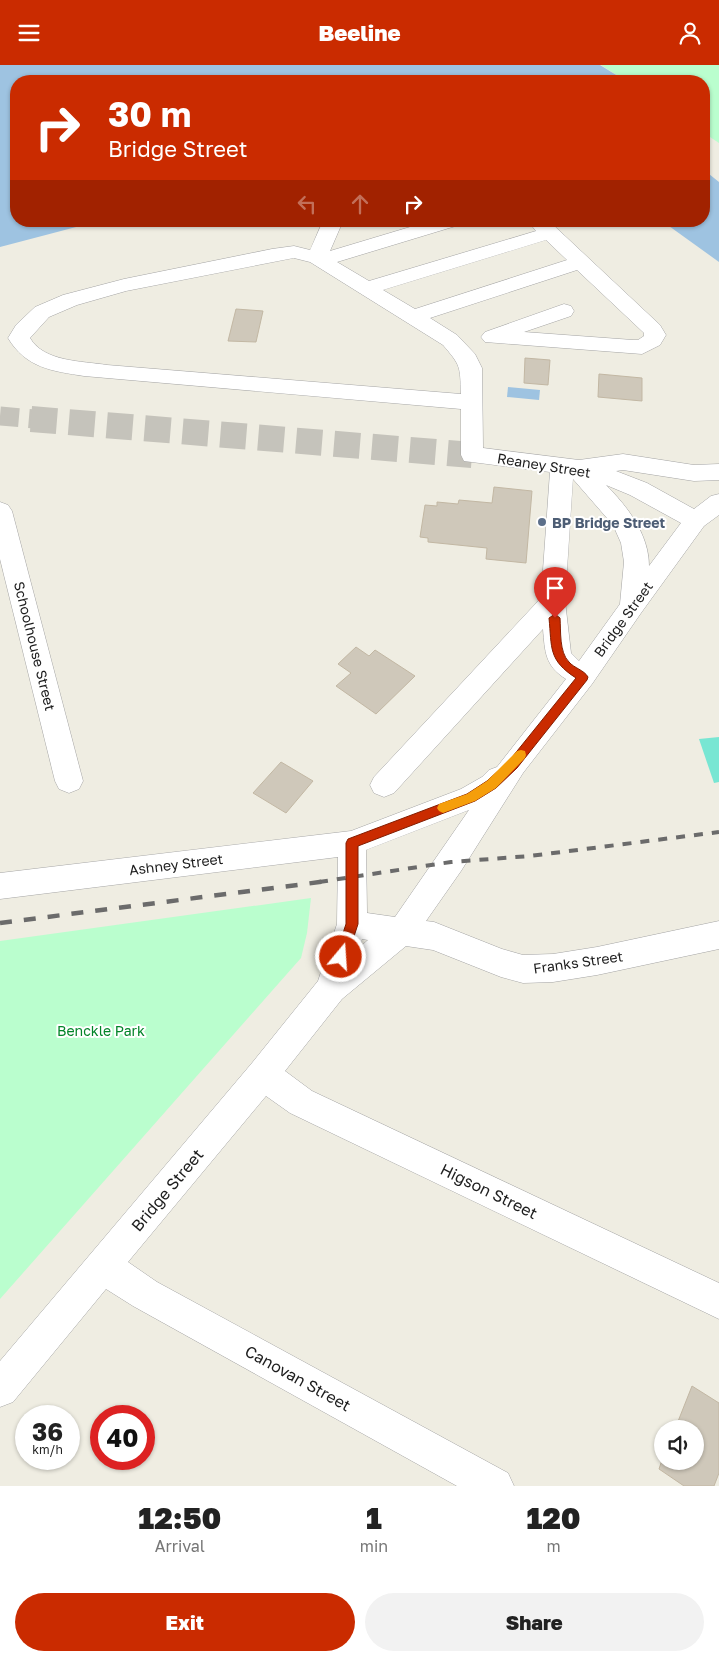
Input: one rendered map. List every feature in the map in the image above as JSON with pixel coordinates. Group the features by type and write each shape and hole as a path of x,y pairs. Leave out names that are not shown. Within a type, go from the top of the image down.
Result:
{"street":[{"path":"319,259 331,227"},
{"path":"319,259 431,227"},
{"path":"367,288 543,227 653,330 655,335 653,340 642,347 492,337"},
{"path":"294,252 319,259 450,340 467,359 471,369 472,402 107,372 51,362 30,352 22,345 19,338 30,321 42,312 63,302 92,293 272,255 294,252"},
{"path":"413,317 580,262"},
{"path":"460,350 564,311"},
{"path":"0,334 22,332"},
{"name":"Reaney Street","path":"472,402 472,455 568,466 618,480 641,490 696,520"},
{"path":"568,466 624,462 694,473 719,472"},
{"path":"568,466 553,601 558,655 566,666 583,677"},
{"path":"568,466 614,510 628,531 636,556 632,606"},
{"name":"Bridge Street","path":"0,1389 263,1074 331,989 404,930 451,862 513,765 583,677 632,606 696,520 719,502"},
{"name":"Schoolhouse Street","path":"0,511 69,781"},
{"path":"384,785 553,601"},
{"name":"Bridge Street","path":"331,989 352,924 352,843 471,797 492,785 513,765"},
{"name":"Ashney Street","path":"0,886 352,843"},
{"name":"Franks Street","path":"352,924 404,930 434,936 501,963 523,969 553,968 597,961 719,935"},
{"name":"Higson Street","path":"263,1074 301,1101 719,1301"},
{"name":"Canovan Street","path":"103,1266 146,1293 495,1486"}],"green space":[{"path":"601,65 719,65 719,143 710,137 710,75 617,75"},
{"name":"Benckle Park","path":"311,898 307,933 301,958 0,1299 0,941"}],"shaded area":[{"path":"0,65 600,65 616,75 10,75 10,227 76,227 0,247"},
{"path":"710,175 719,182 719,262 670,227 710,227"},
{"path":"508,387 540,390 539,400 507,397"},
{"path":"719,737 719,782 714,783 699,739"}],"building":[{"path":"236,309 263,311 256,342 228,341"},
{"path":"525,358 550,360 548,385 524,383"},
{"path":"599,374 642,378 642,401 598,397"},
{"path":"494,487 532,491 526,563 486,559 487,548 428,542 428,538 420,537 425,505 437,506 437,502 458,504 459,500 492,503"},
{"path":"356,647 369,656 375,650 415,676 376,714 336,686 351,673 338,664"},
{"path":"281,762 313,781 286,813 253,793"},
{"path":"692,1386 719,1403 719,1473 714,1486 684,1486 660,1470 704,1470 704,1420 679,1420"}],"tunnel":[{"path":"0,416 46,420"},
{"path":"31,419 472,455"}],"railway":[{"path":"319,882 451,862 530,856 719,832"},
{"path":"0,923 328,881"}],"slow traffic":[{"path":"443,808 471,797 492,785 521,755"}],"place":[{"name":"BP Bridge Street","path":"542,522"}],"route":[{"path":"341,957 352,924 352,843 471,797 492,785 513,765 583,677 566,666 558,655 555,618"}]}
